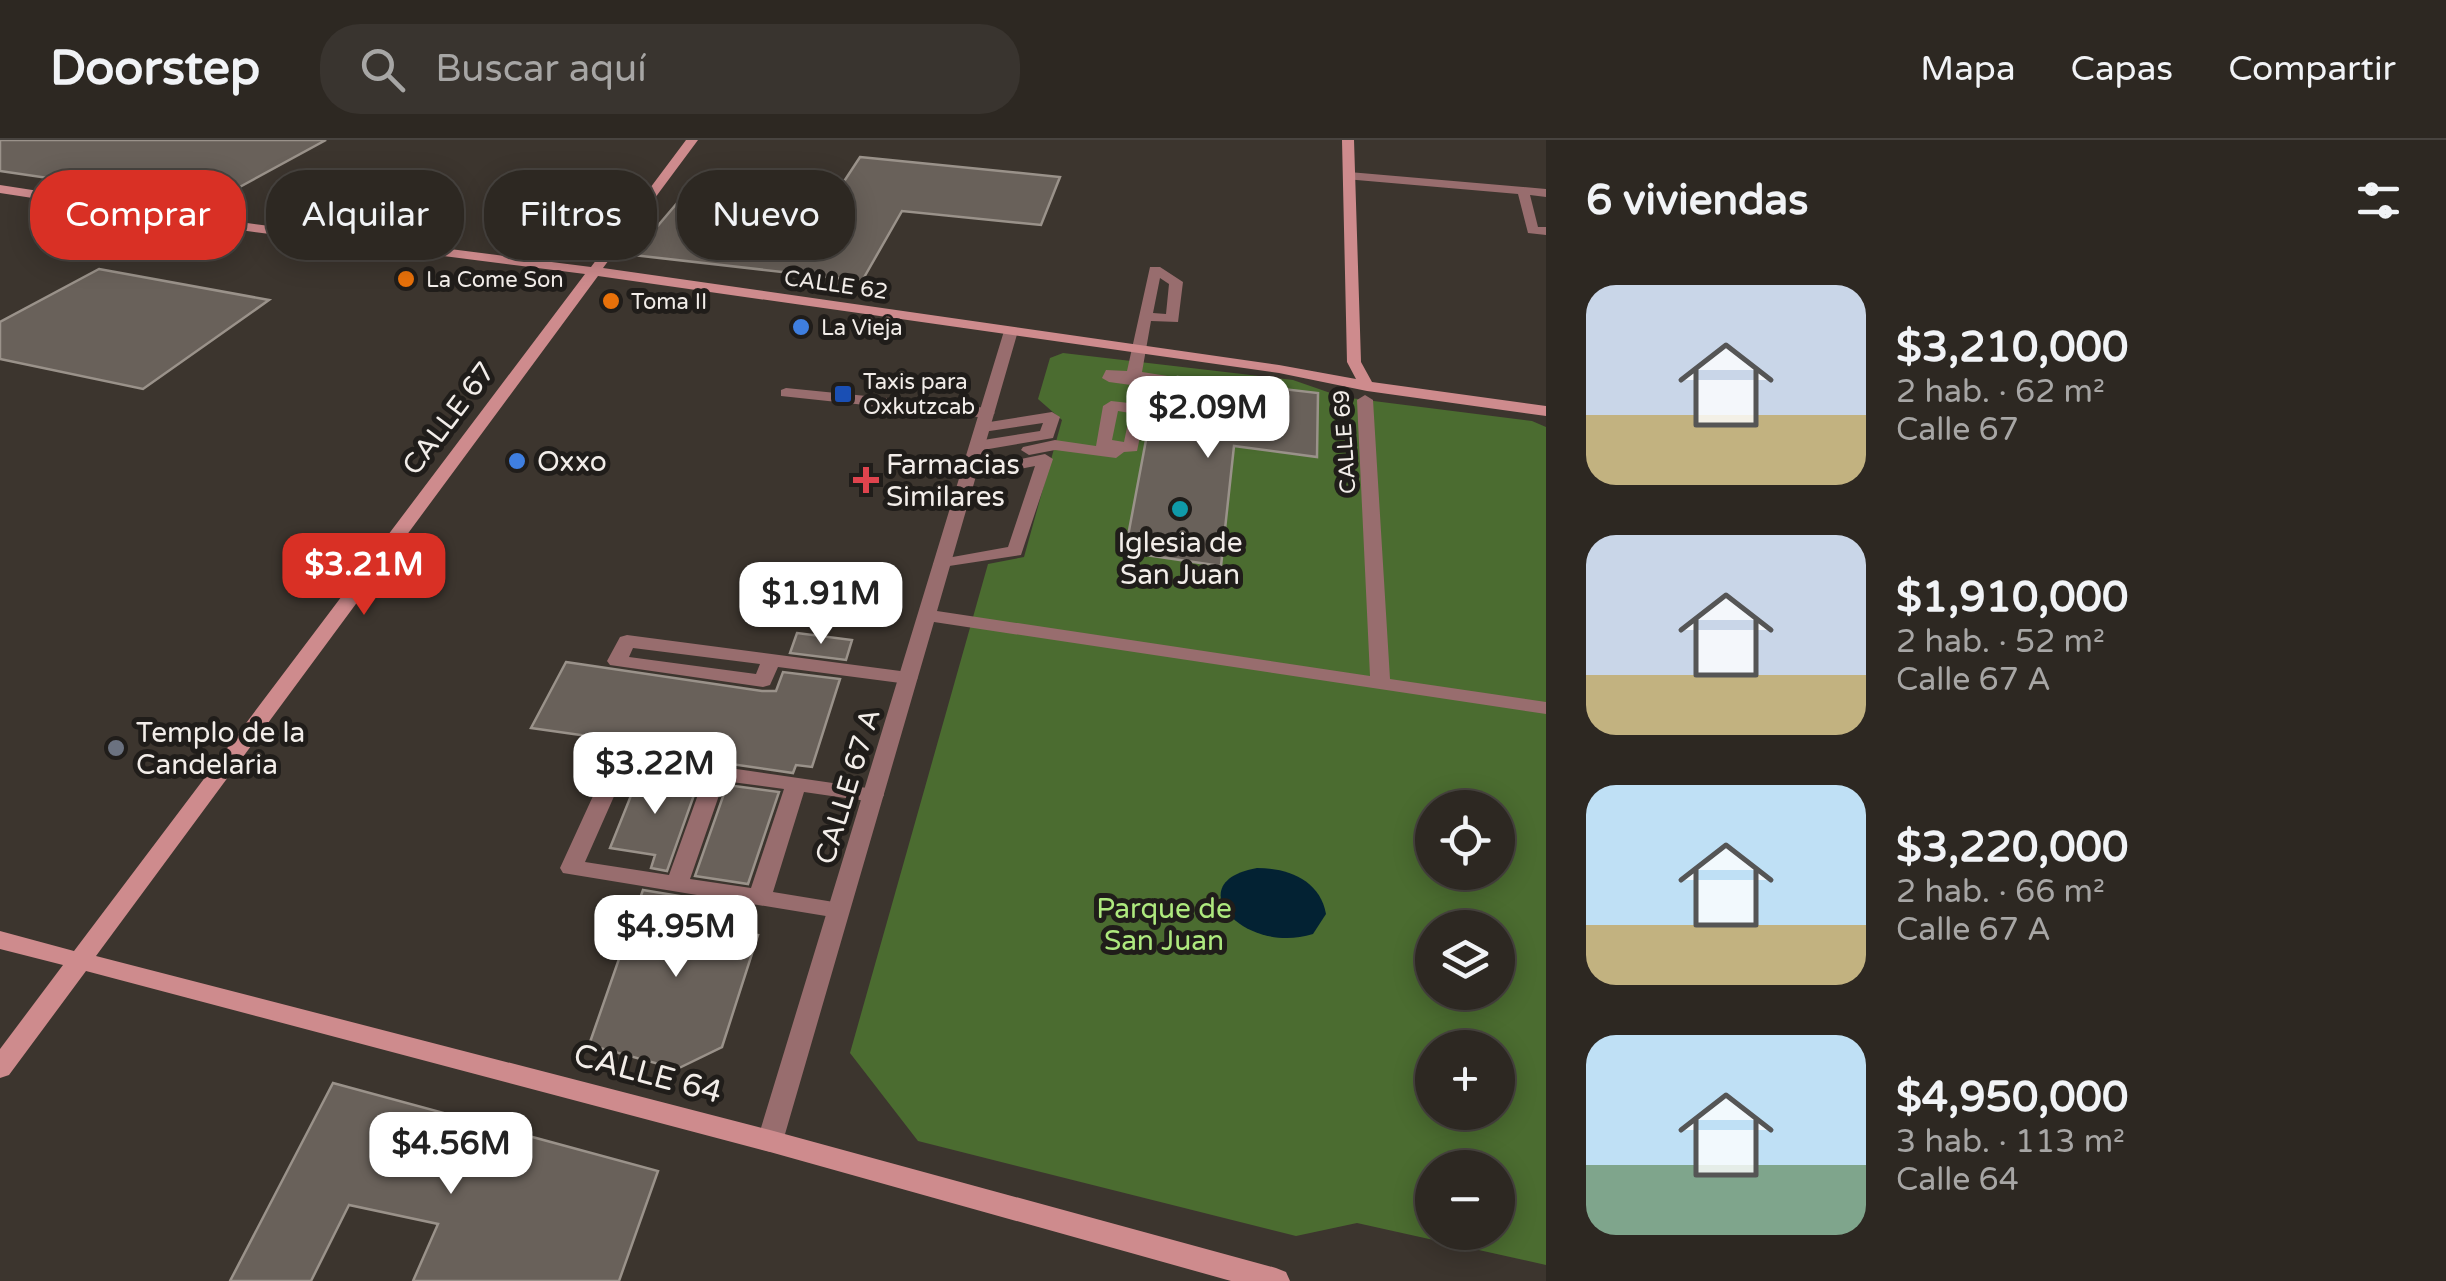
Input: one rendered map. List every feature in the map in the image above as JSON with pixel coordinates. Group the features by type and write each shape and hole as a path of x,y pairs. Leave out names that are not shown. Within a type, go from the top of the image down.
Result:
{"main road":[{"name":"CALLE 67","path":"0,1068 692,140"},
{"name":"CALLE 69","path":"1348,140 1354,362 1366,393"},
{"name":"CALLE 62","path":"0,189 247,228 594,271 1315,374 1366,393 1546,411"},
{"name":"CALLE 64","path":"0,940 770,1141 1276,1281"}],"street":[{"path":"1349,176 1546,193"},
{"path":"1523,191 1532,230 1546,232"},
{"path":"1134,376 1145,316"},
{"name":"CALLE 67 A","path":"770,1141 1011,331"},
{"path":"786,393 1045,459 1015,551 942,564"},
{"name":"CALLE 69","path":"1366,393 1380,683"},
{"path":"978,444 1055,445 1116,453 1117,446"},
{"path":"926,615 1546,708"},
{"path":"771,660 763,681 617,661 627,642 771,660 908,678"},
{"path":"838,910 571,868 620,759 873,794"},
{"path":"677,884 716,772"},
{"path":"760,896 796,784"}],"green space":[{"name":"Parque de San Juan","path":"1063,353 1293,380 1342,397 1532,421 1546,427 1546,1265 1478,1250 1515,1250 1515,1150 1415,1150 1415,1236 1357,1223 1296,1236 918,1141 850,1053 988,564 1024,557 1062,420 1038,399 1050,358"}],"water":[{"path":"1257,868 1280,870 1301,878 1317,892 1326,914 1313,934 1288,938 1264,935 1229,914 1221,901 1222,887 1234,876"}],"building":[{"path":"0,140 326,140 246,184 246,170 30,170 30,175 0,171"},
{"path":"860,157 1060,177 1041,225 902,211 862,281 677,260 855,260 855,170 851,170"},
{"path":"677,203 677,260 657,258 657,227"},
{"path":"99,269 269,300 143,389 0,359 0,322"},
{"name":"Iglesia de San Juan","path":"1178,377 1318,393 1317,457 1234,446 1221,566 1125,552 1155,392 1168,394 1178,388"},
{"path":"797,633 852,640 846,660 790,653"},
{"path":"566,662 762,691 776,691 783,672 840,679 812,767 796,765 793,773 648,752 651,745 531,728"},
{"path":"640,773 699,781 667,871 651,868 655,855 610,848"},
{"path":"727,785 779,792 748,884 695,876"},
{"path":"643,890 752,908 744,933 758,935 722,1047 677,1069 589,1045"},
{"path":"333,1083 658,1171 619,1281 413,1281 438,1224 349,1205 311,1281 230,1281"}],"place":[{"name":"La Come Son","path":"406,279"},
{"name":"Toma II","path":"611,301"},
{"name":"La Vieja","path":"801,327"},
{"name":"Taxis para Oxkutzcab","path":"843,394"},
{"name":"Oxxo","path":"517,461"},
{"name":"Farmacias Similares","path":"866,480"},
{"name":"Iglesia de San Juan","path":"1180,509"},
{"name":"Templo de la Candelaria","path":"116,748"}]}
